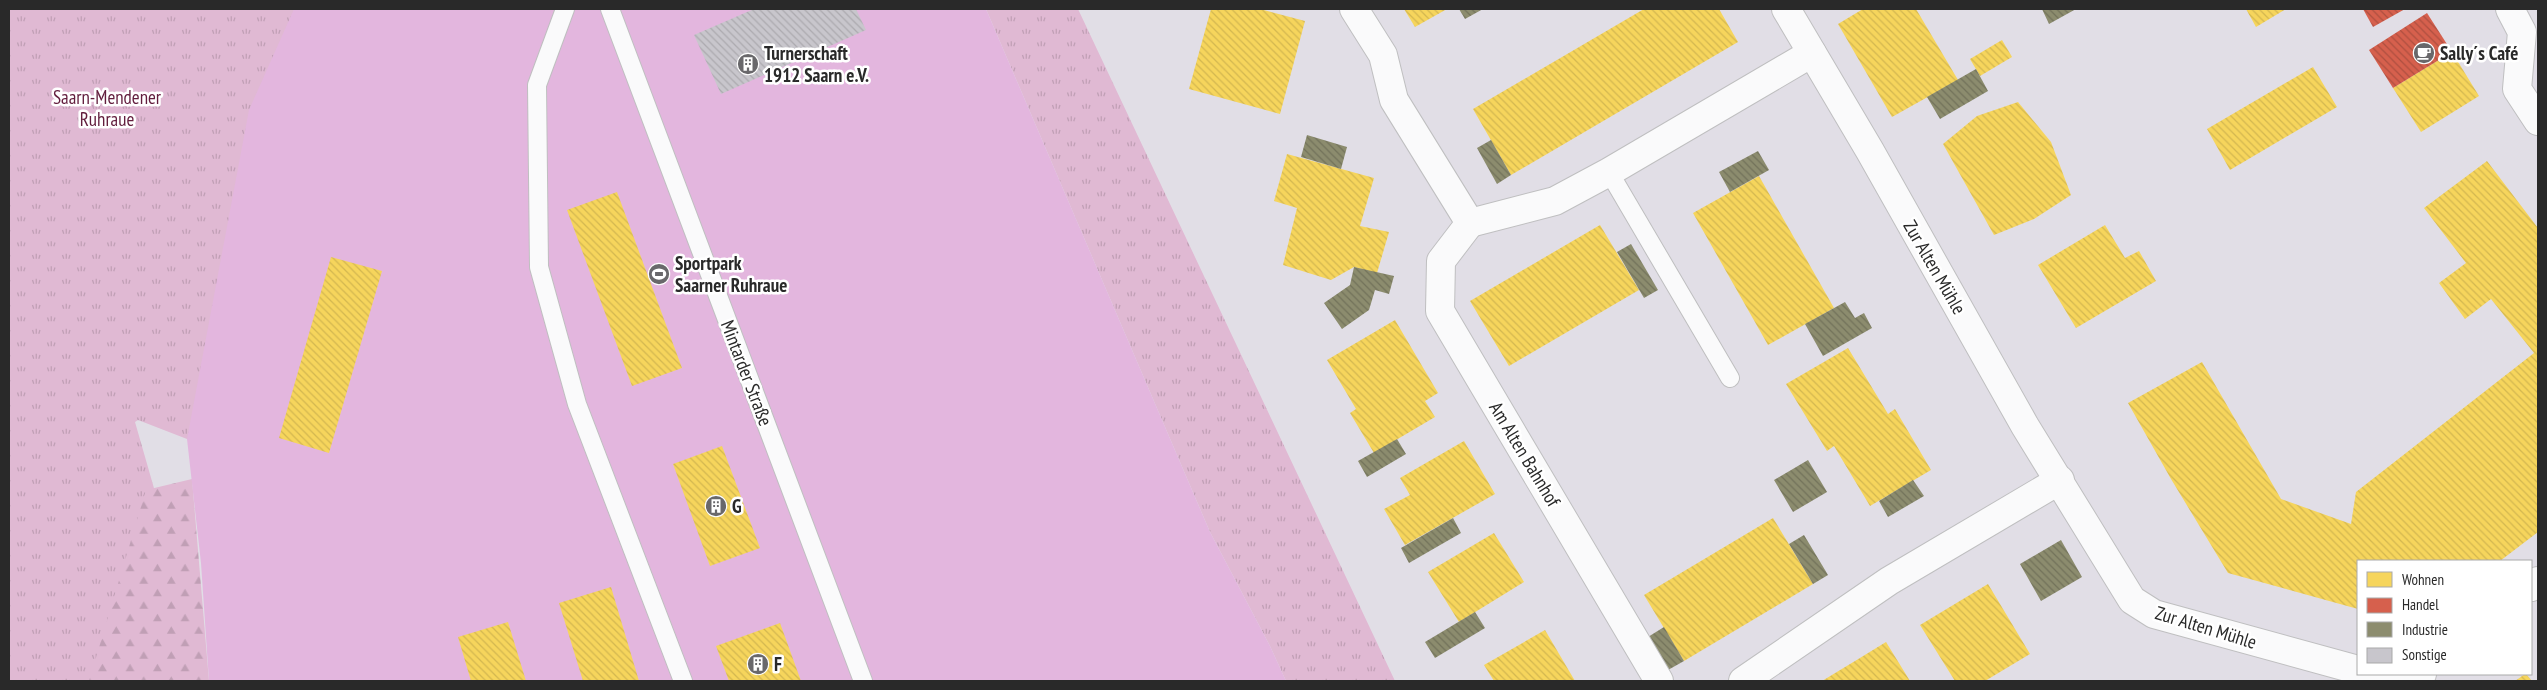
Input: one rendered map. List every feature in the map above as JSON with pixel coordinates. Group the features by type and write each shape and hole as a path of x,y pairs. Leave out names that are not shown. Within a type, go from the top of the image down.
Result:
{"street":[{"path":"1354,9 1383,55 1394,100 1470,224 1555,201 1609,172 1812,53"},
{"name":"Zur Alten Mühle","path":"1786,9 2021,418 2132,600 2154,614 2357,670"},
{"path":"2510,9 2522,32 2517,89 2538,120"},
{"name":"Am Alten Bahnhof","path":"1470,224 1441,261 1440,311 1659,681"},
{"path":"1743,681 1889,581 2060,480"},
{"path":"2375,675 2399,681"}],"lane":[{"path":"565,9 537,85 540,266 577,404 683,681"},
{"name":"Mintarder Straße","path":"610,9 862,681"},
{"path":"1609,172 1730,378"}],"green space":[{"name":"Saarn-Mendener Ruhraue","path":"9,9 390,9 278,454 187,439 138,420 135,422 201,652 181,681 9,681"},
{"path":"986,9 1078,9 1395,681 1286,681 1270,646 1210,532"},
{"path":"192,479 209,681 89,681 146,490"}],"shaded area":[{"name":"Sportpark Saarner Ruhraue","path":"294,9 986,9 1210,532 1270,646 1286,681 209,681 201,563 187,439 249,110"}],"building: Wohnen":[{"path":"1211,9 1260,9 1305,21 1280,114 1189,89"},
{"path":"1404,9 1447,9 1415,27"},
{"path":"1644,9 1719,9 1738,42 1511,175 1473,109"},
{"path":"1863,9 1916,9 1958,80 1892,117 1838,24"},
{"path":"2246,9 2286,9 2256,27"},
{"path":"2002,40 2012,57 1980,76 1970,59"},
{"path":"2452,52 2479,96 2421,132 2393,88"},
{"path":"2313,67 2337,107 2230,170 2207,129"},
{"path":"2018,102 2051,142 2071,195 2034,219 1994,235 1943,144 1977,116"},
{"path":"1287,154 1374,178 1360,226 1389,232 1377,273 1354,267 1331,280 1283,265 1297,208 1274,201"},
{"path":"2487,161 2538,228 2538,532 2501,560 2357,560 2357,609 2228,573 2128,403 2202,362 2281,499 2351,524 2356,492 2534,353 2491,299 2465,319 2439,283 2466,263 2424,208"},
{"path":"1759,176 1834,308 1768,345 1693,213"},
{"path":"617,192 682,368 632,386 567,210"},
{"path":"1600,225 1639,290 1509,366 1470,301"},
{"path":"2105,225 2125,258 2139,251 2156,281 2076,328 2038,265"},
{"path":"331,257 382,271 329,453 279,438"},
{"path":"1395,320 1438,393 1425,401 1435,417 1374,453 1350,413 1356,409 1327,360"},
{"path":"1848,348 1888,414 1895,409 1931,470 1870,506 1834,446 1827,451 1786,384"},
{"path":"1464,441 1495,494 1405,545 1384,509 1410,495 1400,478"},
{"name":"G","path":"722,446 760,548 710,566 673,464"},
{"path":"1773,518 1813,584 1684,661 1644,595"},
{"path":"1494,533 1524,582 1459,622 1428,572"},
{"path":"1988,584 2030,654 1985,681 1955,681 1920,625"},
{"path":"611,587 639,681 583,681 559,603"},
{"path":"508,622 526,681 471,681 458,637"},
{"name":"F","path":"780,623 801,681 729,681 716,646"},
{"path":"1545,630 1575,681 1494,681 1484,665"},
{"path":"1886,642 1910,681 1822,681 1855,661"},
{"path":"2527,675 2532,681 2515,681"}],"building: Handel":[{"path":"2363,9 2405,9 2373,27"},
{"path":"2427,13 2452,52 2393,88 2369,50"}],"building: Industrie":[{"path":"1459,9 1483,9 1465,19"},
{"path":"2042,9 2076,9 2049,24"},
{"path":"1976,69 1988,91 1940,119 1927,97"},
{"path":"1307,135 1347,147 1341,169 1301,157"},
{"path":"1491,140 1511,175 1497,184 1477,148"},
{"path":"1758,151 1769,170 1730,192 1719,172"},
{"path":"1631,244 1658,290 1644,298 1617,252"},
{"path":"1354,267 1394,276 1389,294 1375,290 1369,310 1342,329 1324,303 1350,285"},
{"path":"1845,302 1855,318 1864,313 1872,328 1823,356 1805,324"},
{"path":"1397,439 1406,454 1367,477 1358,461"},
{"path":"1808,460 1827,492 1793,512 1774,480"},
{"path":"1913,480 1924,496 1888,517 1879,501"},
{"path":"1453,518 1461,533 1409,563 1401,548"},
{"path":"1804,535 1828,575 1813,584 1789,544"},
{"path":"2061,540 2082,577 2041,601 2020,564"},
{"path":"1475,612 1485,628 1435,658 1425,642"},
{"path":"1664,627 1684,661 1668,670 1648,637"}],"building: Sonstige":[{"name":"Turnerschaft 1912 Saarn e.V.","path":"754,9 856,9 866,30 721,94 694,35"}],"place":[{"name":"Sally´s Café","path":"2424,53"},
{"name":"Turnerschaft 1912 Saarn e.V.","path":"748,64"},
{"name":"Sportpark Saarner Ruhraue","path":"659,274"},
{"name":"G","path":"716,506"},
{"name":"F","path":"758,664"}]}
